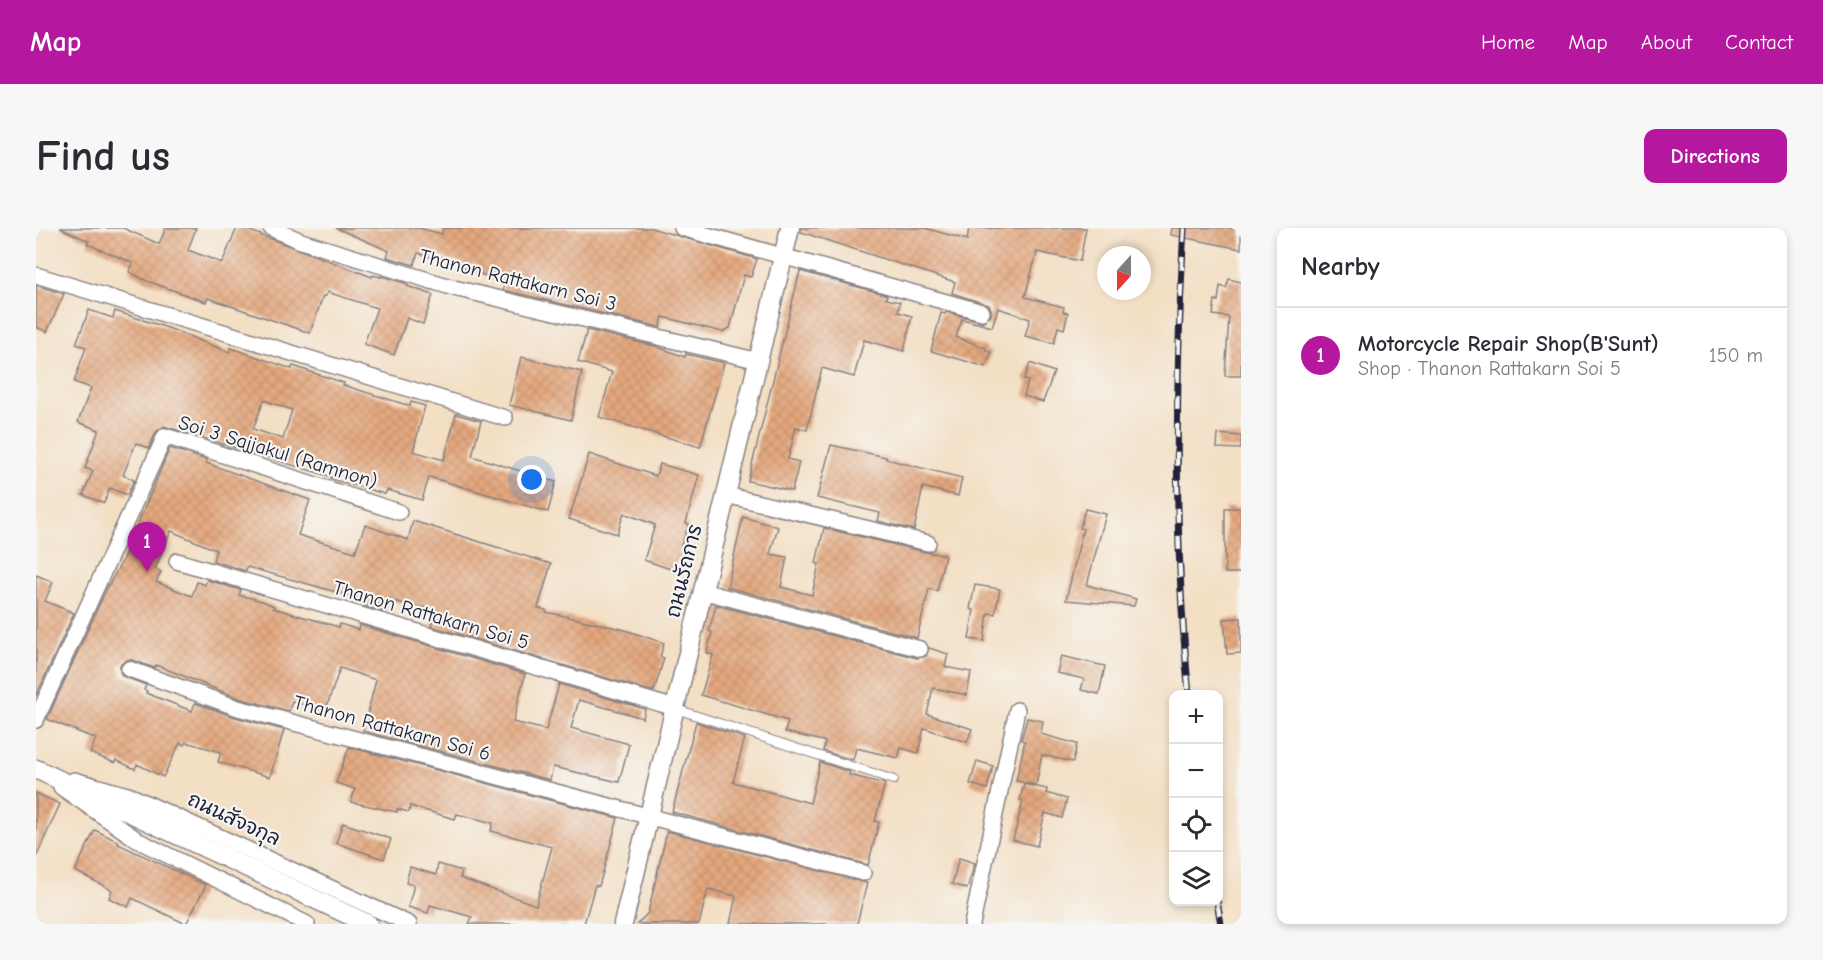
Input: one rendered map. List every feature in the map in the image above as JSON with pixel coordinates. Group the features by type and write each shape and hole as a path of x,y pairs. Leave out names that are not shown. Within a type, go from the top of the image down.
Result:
{"street":[{"name":"Thanon Rattakarn Soi 3","path":"271,228 303,234 454,288 759,361"},
{"path":"682,228 982,312"},
{"name":"ถนนรัถการ","path":"623,924 790,228"},
{"path":"36,275 505,418"},
{"name":"Soi 3 Sajjakul (Ramnon)","path":"36,720 165,436 399,512"},
{"path":"726,495 928,543"},
{"name":"Thanon Rattakarn Soi 5","path":"177,561 675,708"},
{"path":"702,591 920,649"},
{"name":"Thanon Rattakarn Soi 6","path":"129,669 238,708 863,873"},
{"path":"972,924 1017,710"},
{"path":"36,770 139,841 307,924"},
{"name":"ถนนสัจจกุล","path":"36,770 368,924"},
{"name":"ถนนสัจจกุล","path":"36,770 131,796 409,924"}],"lane":[{"path":"675,708 894,780"}],"building":[{"path":"60,228 123,228 159,244 166,228 196,228 188,250 222,263 237,228 242,228 372,277 373,275 381,276 433,295 423,324 407,318 394,355 364,344 377,308 327,292 326,296 323,296 310,333 208,298 206,302 147,281 129,272 133,263 87,244 89,241"},
{"path":"336,228 419,228 442,234 443,228 651,228 757,259 751,277 744,275 730,328 722,332 663,317 660,327 503,290 504,283 463,267 464,264 435,255 434,258 418,253 414,265 387,257 389,251"},
{"path":"801,228 925,228 967,240 969,228 1086,228 1080,261 1037,252 1025,297 1064,307 1063,312 1068,313 1064,329 1058,327 1054,343 1025,336 1030,319 998,308 992,327 962,319 956,337 991,352 986,367 931,351 941,313 946,312 984,322 991,315 989,305 952,293 955,282 801,232"},
{"path":"1172,228 1241,228 1241,249 1171,235"},
{"path":"800,271 887,295 886,299 900,302 898,312 912,316 904,351 864,340 854,377 822,368 807,430 796,427 788,459 799,462 792,491 748,481"},
{"path":"1229,279 1241,282 1241,376 1225,376 1229,317 1213,315 1220,286 1226,288"},
{"path":"36,285 64,294 47,332 36,327"},
{"path":"89,310 113,318 115,311 168,328 229,352 231,348 292,369 293,366 344,383 343,385 410,406 411,402 425,406 413,451 444,460 456,414 481,421 472,456 556,482 548,512 429,477 422,500 387,490 385,494 164,426 156,432 149,448 136,443 123,475 134,480 127,495 110,488 104,503 83,495 93,471 85,468 99,430 78,422 91,388 74,382 86,347 76,344","holes":["264,400 292,410 283,439 253,429"]},
{"path":"587,330 655,346 685,357 686,354 724,363 700,447 599,417 612,372 578,362"},
{"path":"521,357 582,372 571,420 509,405"},
{"path":"1030,363 1054,372 1043,402 1024,396 1028,381 1024,380"},
{"path":"1218,434 1241,436 1241,449 1217,448"},
{"path":"831,445 962,478 958,496 923,487 914,530 878,521 880,513 817,498"},
{"path":"170,448 310,500 298,535 355,552 365,525 408,540 413,521 551,564 538,608 546,612 622,629 664,643 660,657 664,658 654,691 650,691 431,626 436,610 387,600 385,612 364,606 365,602 351,596 247,567 246,571 213,561 216,550 171,531 155,569 161,572 156,582 192,596 197,582 205,585 207,580 241,590 239,595 262,601 274,606 273,608 339,627 340,624 359,630 360,625 525,674 513,722 546,730 559,684 645,709 643,718 579,700 571,728 629,744 619,782 553,767 550,780 363,731 376,680 340,668 325,712 292,701 289,711 241,699 156,665 154,668 127,660 120,665 122,676 146,685 144,690 147,691 146,693 192,711 195,703 284,730 270,777 218,762 221,752 186,742 184,745 180,743 163,777 137,764 135,769 116,760 115,763 90,753 96,739 47,719 106,590 121,563"},
{"path":"589,454 656,476 660,464 699,475 686,523 689,524 681,545 687,547 679,572 644,560 655,525 624,513 617,534 569,519"},
{"path":"1225,508 1241,508 1241,573 1225,573"},
{"path":"1085,509 1106,514 1087,585 1136,599 1134,606 1066,600 1083,529 1080,528"},
{"path":"743,517 778,527 770,554 787,557 781,587 812,595 824,528 945,555 937,591 929,589 917,638 727,587"},
{"path":"36,575 53,582 45,601 74,613 36,696"},
{"path":"975,585 1000,589 995,614 988,613 984,641 969,639 974,610 970,609"},
{"path":"716,605 917,658 926,656 929,648 948,654 945,667 971,672 967,695 933,688 927,714 972,729 967,742 924,728 918,753 901,748 898,758 856,748 853,760 823,751 825,742 823,741 785,732 788,721 701,695 713,655 707,653 712,632 709,631"},
{"path":"1241,618 1241,653 1227,654 1224,619"},
{"path":"1061,656 1105,666 1099,694 1081,690 1084,679 1057,673"},
{"path":"1027,718 1043,721 1041,734 1077,744 1073,762 1042,755 1036,785 1016,781 1025,741 1021,740"},
{"path":"696,722 745,738 733,782 810,803 820,762 850,772 849,775 885,784 875,821 879,822 868,865 672,812"},
{"path":"349,747 618,818 599,886 595,885 584,924 469,924 472,917 430,905 428,913 408,907 414,885 406,883 410,867 436,875 438,864 462,871 460,878 536,905 552,847 491,831 493,823 457,814 455,819 410,806 409,812 397,809 397,812 351,802 355,789 336,783"},
{"path":"977,761 993,766 987,789 970,784"},
{"path":"1024,784 1047,789 1046,793 1067,799 1062,818 1045,813 1037,846 1013,840 1023,801 1020,800"},
{"path":"36,793 60,804 36,857"},
{"path":"343,823 391,839 384,859 336,843"},
{"path":"95,830 119,842 118,844 206,885 186,924 132,898 128,907 109,898 112,890 75,871"},
{"path":"667,831 867,883 857,924 730,924 736,896 708,889 699,924 637,924 648,913"},
{"path":"959,858 975,863 967,889 952,884"}],"railway":[{"path":"1184,228 1177,461 1180,578 1189,690"},
{"path":"1218,906 1221,924"}],"place":[{"name":"Motorcycle Repair Shop(B'Sunt)","path":"147,572"}]}
